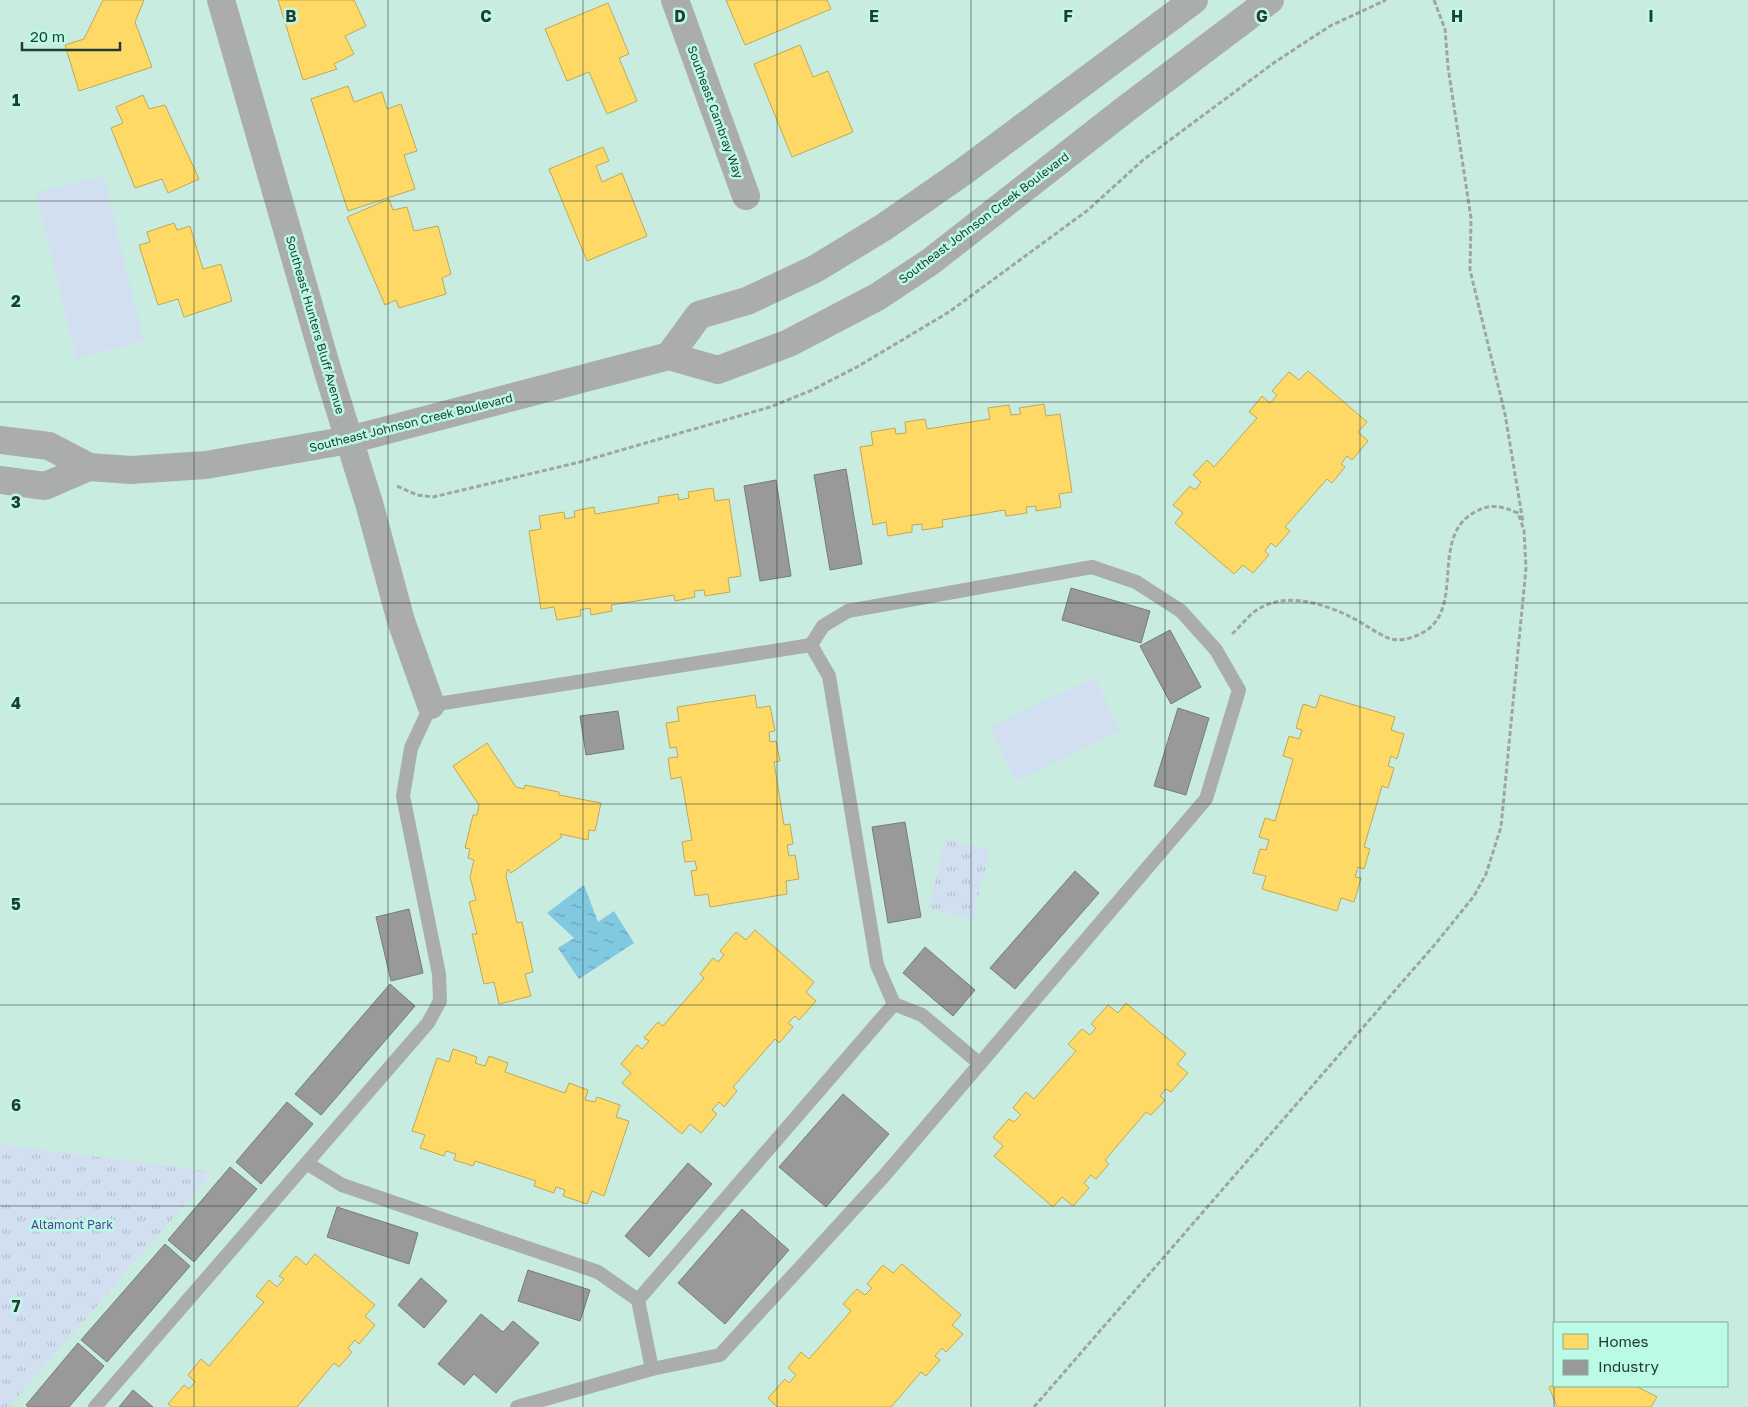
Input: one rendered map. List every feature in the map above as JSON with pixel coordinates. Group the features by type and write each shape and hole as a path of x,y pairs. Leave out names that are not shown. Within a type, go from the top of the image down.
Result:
{"street":[{"name":"Southeast Hunters Bluff Avenue","path":"221,0 369,503 401,621 431,705"},
{"name":"Southeast Cambray Way","path":"675,0 746,196"},
{"path":"669,356 699,315 747,301 815,269 884,227 963,172 1194,0"},
{"name":"Southeast Johnson Creek Boulevard","path":"0,440 49,446 89,467 130,470 206,465 349,440 669,356 718,370 789,343 877,297 930,262 1127,108 1270,0"},
{"name":"Southeast Johnson Creek Boulevard","path":"0,480 44,486 89,467"}],"lane":[{"path":"95,1407 308,1164 428,1023 440,1001 439,974 403,796 411,748 431,705 811,645 823,626 848,611 1092,567 1136,582 1180,611 1216,650 1239,690 1206,799 884,1176 720,1355 652,1369 517,1407"},
{"path":"811,645 829,676 877,965 894,1004 922,1015 980,1064"},
{"path":"638,1300 894,1004"},
{"path":"308,1164 342,1185 598,1272 638,1300 652,1369"}],"path":[{"path":"1034,1407 1437,942 1478,889 1495,852 1501,827 1526,568 1524,530 1505,414 1470,270 1471,218 1448,67 1445,29 1434,0"},
{"path":"1216,650 1260,608 1281,601 1306,600 1328,608 1393,640 1413,638 1428,629 1441,614 1455,531 1466,517 1481,508 1500,506 1518,513 1524,530"}],"green space":[{"path":"104,176 144,341 76,358 36,192"},
{"path":"1095,677 1120,731 1015,781 990,727"},
{"path":"946,838 990,850 972,920 928,908"},
{"name":"Altamont Park","path":"0,1144 213,1172 9,1407 0,1407"}],"water":[{"path":"584,885 598,922 614,911 634,943 579,979 558,948 574,938 547,913"}],"building: Homes":[{"path":"103,0 144,0 135,22 152,67 79,91 65,45 84,39"},
{"path":"278,0 354,0 366,26 345,36 354,54 334,64 337,69 303,80"},
{"path":"726,0 827,0 831,9 745,45"},
{"path":"608,3 629,54 619,58 637,101 607,114 589,72 567,81 545,29"},
{"path":"800,45 813,77 828,71 853,132 792,157 754,64"},
{"path":"348,86 354,102 382,92 387,109 401,104 417,151 404,155 415,189 348,211 311,99"},
{"path":"143,95 149,109 165,105 199,179 168,193 162,179 135,188 111,128 123,123 116,107"},
{"path":"603,147 609,161 596,166 602,182 622,173 647,236 587,261 549,169"},
{"path":"389,199 393,210 407,207 414,231 438,226 451,274 442,278 446,294 399,308 396,300 385,305 347,217"},
{"path":"174,223 177,230 190,226 203,269 221,264 232,301 184,317 178,299 158,305 139,245 150,242 147,232"},
{"path":"1308,371 1367,422 1358,432 1368,441 1352,460 1347,456 1341,464 1345,467 1332,483 1327,479 1285,527 1290,531 1276,547 1271,543 1265,551 1269,555 1253,573 1243,565 1234,574 1175,523 1183,513 1173,505 1190,486 1195,490 1201,482 1193,475 1207,460 1214,467 1257,418 1249,412 1262,396 1270,403 1277,395 1272,391 1289,372 1299,380"},
{"path":"1044,404 1046,416 1060,414 1072,492 1059,494 1061,507 1036,511 1036,506 1026,507 1027,513 1006,516 1005,510 942,520 943,527 922,530 922,524 912,525 912,532 888,536 886,522 873,525 860,447 873,445 871,432 895,428 896,434 906,433 905,422 925,419 927,429 990,419 988,408 1009,405 1011,415 1021,414 1019,408"},
{"path":"713,488 715,501 729,499 741,576 728,578 730,592 705,596 704,590 694,591 695,597 675,601 674,595 611,605 612,611 591,615 590,608 580,610 581,616 557,620 554,607 541,609 529,531 541,529 539,516 564,512 565,519 575,517 574,511 594,507 595,514 659,503 658,497 678,494 679,500 689,498 688,492"},
{"path":"755,695 757,708 770,706 775,731 769,732 770,742 776,741 780,761 774,762 784,825 790,824 793,844 787,845 789,856 795,855 799,879 786,881 787,894 710,907 708,894 695,896 691,871 697,870 695,861 685,862 682,842 692,840 681,777 671,779 668,758 678,757 676,747 670,748 666,723 679,721 677,707"},
{"path":"1320,695 1395,717 1391,730 1404,734 1397,759 1391,756 1388,766 1394,768 1388,788 1382,786 1364,847 1370,849 1364,869 1358,867 1355,877 1361,878 1354,902 1341,898 1337,911 1262,889 1266,876 1253,873 1260,849 1266,850 1269,840 1259,837 1265,818 1275,821 1293,759 1283,756 1289,736 1299,739 1302,730 1296,728 1303,704 1316,708"},
{"path":"487,743 516,787 524,789 525,785 559,792 559,795 601,803 595,831 589,830 588,840 560,834 562,837 511,873 508,869 506,876 517,923 522,922 533,972 525,974 531,996 499,1004 494,982 484,984 472,934 477,934 469,902 476,900 470,877 474,860 468,858 470,849 465,848 473,815 477,815 479,805 453,766"},
{"path":"755,930 814,982 806,992 816,1001 799,1020 795,1016 788,1023 793,1027 779,1043 775,1039 733,1087 737,1091 724,1107 719,1102 712,1110 717,1114 701,1133 690,1124 682,1134 622,1083 631,1073 621,1064 637,1045 642,1049 649,1041 644,1038 658,1022 663,1026 704,978 700,974 713,958 718,962 724,955 720,951 736,932 746,940"},
{"path":"1126,1003 1186,1054 1177,1064 1188,1073 1171,1092 1166,1089 1160,1096 1165,1100 1151,1115 1146,1112 1105,1160 1109,1164 1096,1179 1091,1175 1084,1183 1089,1188 1073,1206 1062,1197 1053,1207 994,1156 1003,1146 993,1137 1009,1119 1014,1122 1021,1115 1013,1108 1026,1092 1034,1099 1076,1051 1068,1044 1082,1029 1090,1035 1096,1028 1091,1024 1108,1005 1118,1013"},
{"path":"453,1049 477,1057 475,1063 485,1066 489,1056 508,1063 505,1072 565,1093 569,1083 588,1090 585,1100 595,1102 597,1097 620,1105 616,1117 629,1121 604,1196 592,1191 587,1204 563,1196 565,1190 556,1187 554,1193 534,1186 536,1181 475,1161 473,1166 454,1160 456,1154 446,1151 444,1156 420,1148 425,1135 412,1131 437,1058 449,1062"},
{"path":"315,1254 375,1305 365,1316 375,1325 359,1344 355,1340 348,1348 352,1352 339,1367 334,1363 297,1407 172,1407 168,1404 184,1385 189,1389 195,1382 188,1375 201,1359 209,1366 264,1302 256,1296 269,1280 277,1287 284,1279 279,1276 296,1256 306,1265"},
{"path":"902,1264 961,1315 952,1325 963,1334 946,1352 942,1348 935,1356 940,1360 926,1376 921,1372 891,1407 777,1407 768,1398 785,1379 789,1383 796,1375 788,1368 801,1352 809,1359 851,1311 843,1304 857,1289 865,1295 872,1288 867,1284 883,1265 893,1273"},
{"path":"1553,1385 1553,1387 1638,1387 1657,1397 1651,1407 1557,1407 1549,1387"}],"building: Industry":[{"path":"846,469 862,564 830,570 814,475"},
{"path":"776,480 791,576 760,581 744,486"},
{"path":"1071,588 1150,611 1141,643 1062,620"},
{"path":"1170,630 1201,687 1171,704 1140,646"},
{"path":"1178,708 1209,718 1186,795 1154,786"},
{"path":"618,711 624,749 586,755 580,716"},
{"path":"905,822 921,917 888,923 872,827"},
{"path":"1075,871 1099,893 1015,989 990,968"},
{"path":"409,909 423,973 391,981 376,917"},
{"path":"925,947 975,990 953,1016 903,973"},
{"path":"390,984 415,1006 321,1115 295,1094"},
{"path":"843,1094 889,1134 826,1207 779,1167"},
{"path":"287,1102 313,1124 261,1184 236,1162"},
{"path":"688,1163 712,1184 649,1257 625,1236"},
{"path":"230,1167 257,1189 194,1262 168,1240"},
{"path":"337,1207 418,1233 409,1264 327,1237"},
{"path":"742,1209 789,1250 725,1324 678,1283"},
{"path":"165,1244 190,1266 107,1362 81,1340"},
{"path":"528,1270 590,1290 580,1321 518,1301"},
{"path":"421,1278 447,1301 424,1328 398,1305"},
{"path":"481,1314 503,1332 513,1321 539,1343 496,1393 474,1374 464,1385 438,1364"},
{"path":"78,1343 104,1366 69,1407 28,1407 26,1405"},
{"path":"133,1390 153,1407 119,1407"}]}
